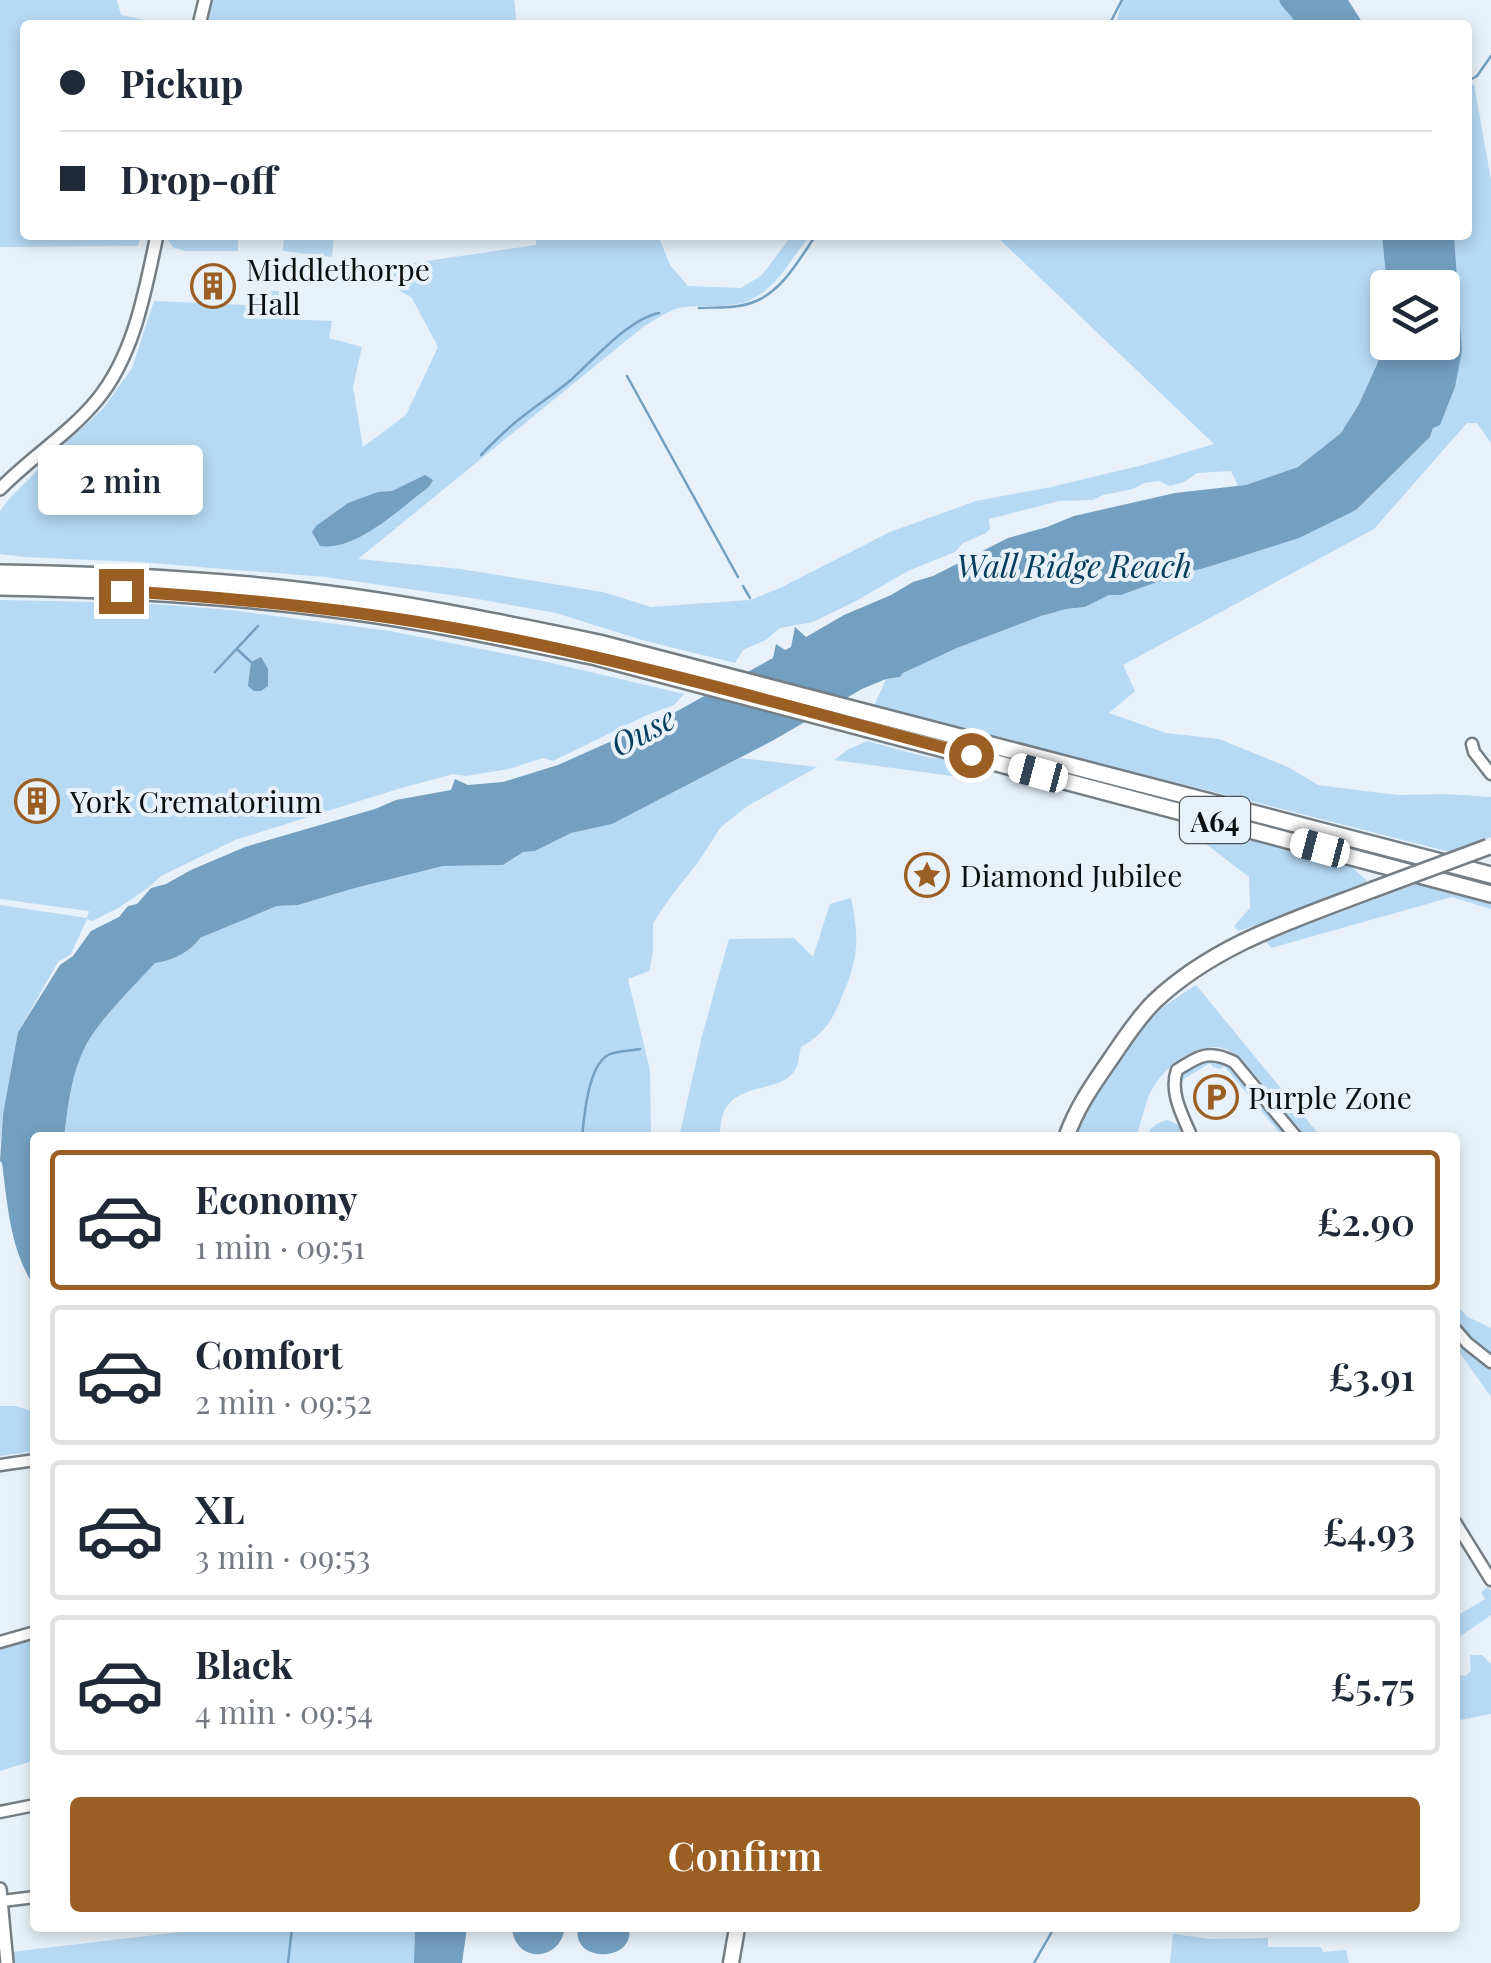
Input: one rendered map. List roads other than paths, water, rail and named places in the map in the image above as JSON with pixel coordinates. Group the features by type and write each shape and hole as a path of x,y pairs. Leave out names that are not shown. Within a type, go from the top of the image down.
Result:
{"highway":[{"name":"A64","path":"0,573 211,582 349,596 472,616 939,739 1491,876"},
{"name":"A64","path":"0,588 195,595 348,610 598,650"},
{"name":"A64","path":"939,739 1491,894"}],"main road":[{"path":"1069,1132 1088,1093 1131,1029 1154,1002 1189,973 1252,936 1490,846"},
{"path":"731,1963 736,1932"}],"street":[{"path":"0,490 97,400 117,369 136,325 156,240"},
{"path":"1472,744 1491,774"},
{"path":"1189,1132 1173,1082 1177,1070 1212,1054 1234,1062 1292,1132"},
{"path":"1460,1335 1491,1362"},
{"path":"0,1465 30,1461"},
{"path":"1460,1530 1491,1580"},
{"path":"0,1642 30,1633"},
{"path":"0,1812 30,1806"},
{"path":"7,1963 1,1895 30,1897"}],"water":[{"path":"1279,0 1348,0 1361,20 1293,20"},
{"name":"Wall Ridge Reach","path":"1382,240 1454,240 1456,270 1385,270"},
{"name":"Wall Ridge Reach","path":"1460,321 1462,350 1455,387 1440,425 1356,510 1299,538 1121,595 1109,595 1085,607 1041,616 957,648 900,677 862,689 612,824 571,833 535,851 523,852 503,865 443,866 298,905 277,906 200,938 180,955 155,963 85,1047 73,1080 65,1132 30,1132 30,1279 15,1243 0,1161 3,1114 18,1032 60,965 73,956 91,931 119,917 151,888 245,847 396,800 451,790 455,779 468,785 503,782 558,765 670,715 773,658 776,644 785,650 791,647 795,627 806,637 844,615 1008,538 1074,516 1175,493 1246,485 1298,467 1341,433 1378,362 1460,360"},
{"path":"425,475 433,480 430,485 384,521 346,543 320,546 312,532 348,503 392,491"},
{"path":"261,657 268,669 268,686 254,691 248,686 251,662"},
{"path":"415,1932 466,1932 462,1963 414,1963"},
{"path":"513,1932 564,1932 555,1948 546,1953 529,1953"},
{"path":"578,1932 629,1932 623,1948 614,1953 593,1953 578,1939"}],"waterway":[{"path":"1112,20 1122,0"},
{"path":"1472,79 1491,56"},
{"path":"699,308 742,305 766,296 790,272 812,240"},
{"path":"481,455 624,331 659,313"},
{"path":"627,376 738,577"},
{"path":"743,586 750,598"},
{"path":"215,672 258,626"},
{"path":"238,650 251,662"},
{"path":"583,1132 588,1093 601,1061 611,1054 640,1049"},
{"path":"288,1963 292,1932"},
{"path":"1034,1963 1052,1932"}],"place":[{"name":"Middlethorpe Hall","path":"213,286"},
{"name":"York Crematorium","path":"37,801"},
{"name":"Diamond Jubilee","path":"927,875"},
{"name":"Purple Zone","path":"1216,1097"}],"water label":[{"name":"Ouse","path":"642,730"}]}
